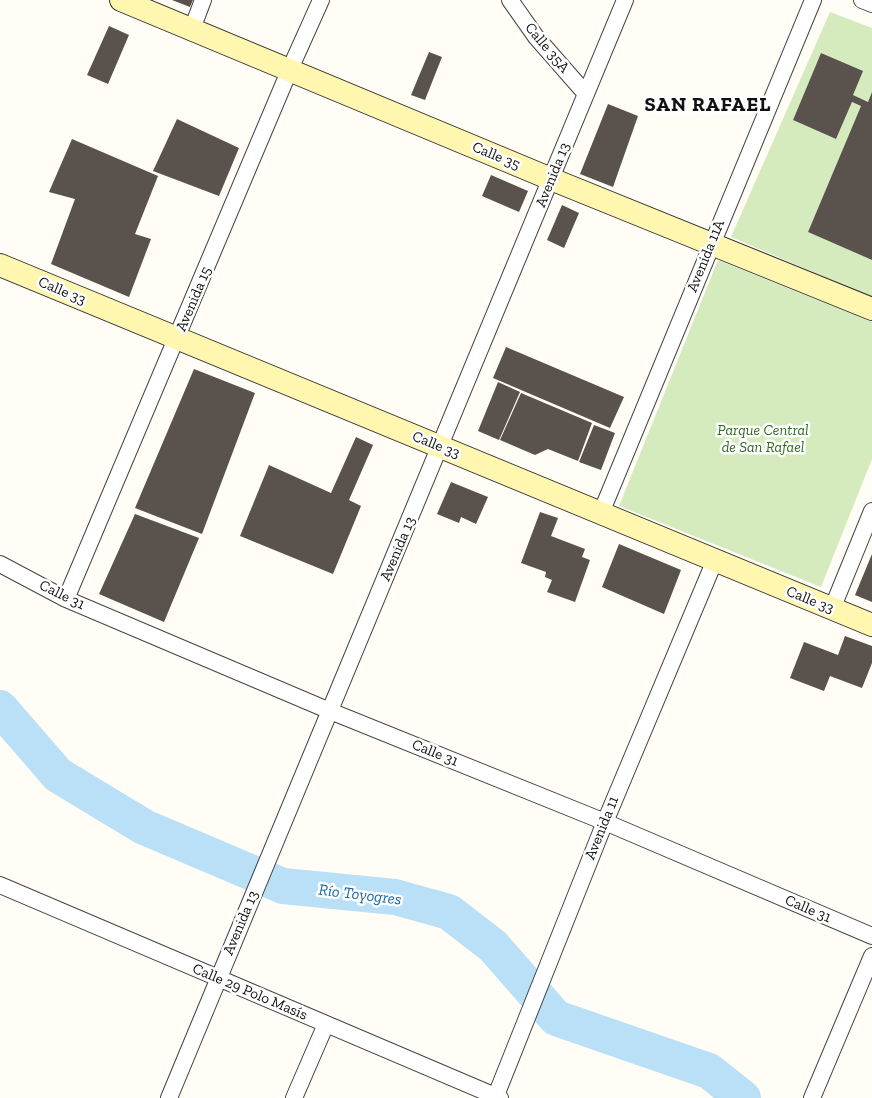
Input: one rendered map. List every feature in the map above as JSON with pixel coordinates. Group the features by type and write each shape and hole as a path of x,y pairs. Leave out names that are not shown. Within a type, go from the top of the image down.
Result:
{"main road":[{"name":"Calle 35","path":"121,0 551,179 872,309"},
{"name":"Calle 33","path":"0,265 872,625"}],"street":[{"path":"192,29 203,0"},
{"name":"Avenida 15","path":"66,598 321,0"},
{"name":"Calle 35A","path":"510,0 536,37 586,94"},
{"name":"Avenida 13","path":"169,1098 625,0"},
{"name":"Avenida 11A","path":"601,513 813,0"},
{"path":"862,0 872,4"},
{"path":"832,609 872,511"},
{"name":"Avenida 11","path":"497,1097 605,822 715,560"},
{"name":"Calle 31","path":"0,564 66,598 330,711 605,822 872,936"},
{"name":"Calle 29 Polo Masís","path":"0,885 497,1097"},
{"path":"812,1098 872,956"},
{"path":"294,1098 326,1024"}],"green space":[{"path":"830,12 872,28 872,92 868,102 853,95 821,53 793,120 836,139 852,102 861,106 808,232 872,260 872,297 731,237"},
{"name":"Parque Central de San Rafael","path":"718,260 872,322 872,459 821,587 619,506"}],"building":[{"path":"172,0 193,0 190,7"},
{"path":"109,26 129,35 108,84 87,75"},
{"path":"429,52 442,57 425,100 411,95"},
{"path":"821,53 863,71 853,95 868,102 872,92 872,260 808,232 861,106 852,102 836,139 793,120"},
{"path":"608,104 638,116 613,187 580,174"},
{"path":"177,119 239,148 219,196 153,171"},
{"path":"72,139 158,176 135,234 151,239 129,297 51,264 75,199 49,192"},
{"path":"491,175 528,191 519,212 482,196"},
{"path":"562,205 579,213 564,248 547,240"},
{"path":"506,347 624,397 610,428 493,378"},
{"path":"194,369 255,393 202,534 135,508"},
{"path":"498,382 520,392 499,440 478,431"},
{"path":"521,393 592,423 578,461 548,449 535,455 500,440"},
{"path":"594,425 615,433 601,470 579,462"},
{"path":"356,437 373,445 349,500 361,506 333,574 240,536 269,465 331,493"},
{"path":"451,482 488,497 476,524 461,517 459,523 437,514"},
{"path":"540,512 558,518 551,536 585,549 582,557 590,560 575,602 547,592 552,580 545,577 546,572 521,563"},
{"path":"135,514 199,538 164,622 99,594"},
{"path":"619,544 681,570 664,614 602,587"},
{"path":"872,554 872,602 855,595"},
{"path":"845,636 872,646 872,663 862,688 830,676 824,691 790,678 804,642 838,655"}],"waterway":[{"name":"Río Toyogres","path":"0,708 58,775 144,827 283,886 395,897 449,912 493,946 556,1018 709,1071 743,1098"}],"district":[{"name":"SAN RAFAEL","path":"708,105"}]}
